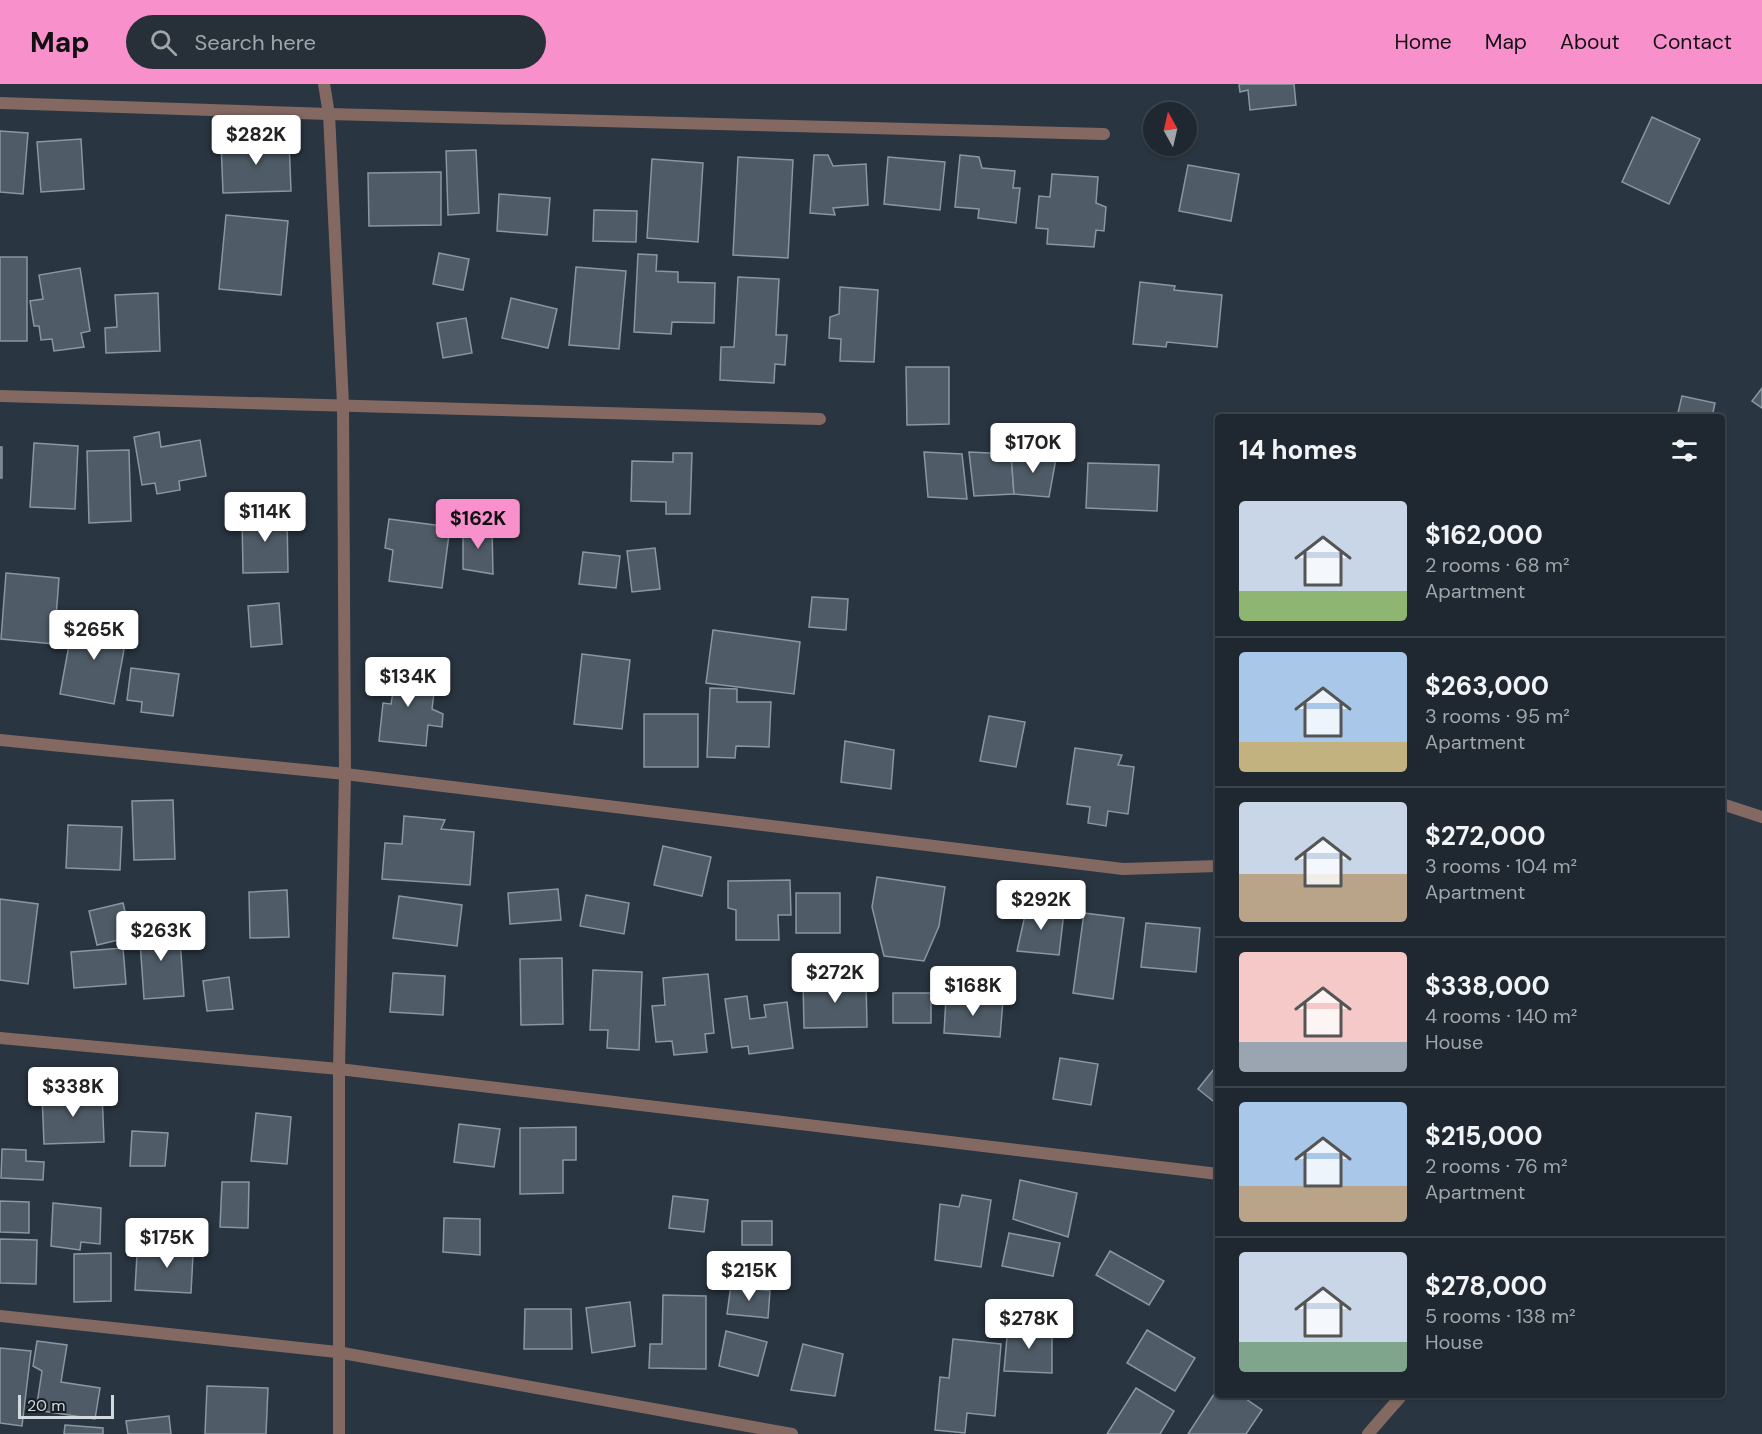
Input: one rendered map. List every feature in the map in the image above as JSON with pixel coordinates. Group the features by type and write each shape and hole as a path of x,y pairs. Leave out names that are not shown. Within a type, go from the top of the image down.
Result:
{"street":[{"path":"324,84 328,114 343,404 345,774 339,1069 337,1352 339,1434"},
{"path":"0,103 1104,134"},
{"path":"0,396 820,419"},
{"path":"0,740 345,774 1123,869 1215,866"},
{"path":"1725,805 1762,817"},
{"path":"0,1038 339,1069 1215,1174"},
{"path":"0,1316 337,1352 792,1434"},
{"path":"1368,1434 1399,1398"}],"building":[{"path":"1239,84 1294,84 1296,105 1250,110 1248,90 1240,92"},
{"path":"1652,117 1700,139 1669,204 1622,182"},
{"path":"0,131 28,133 23,194 0,192"},
{"path":"81,139 84,189 41,192 37,142"},
{"path":"289,140 291,191 223,193 221,142"},
{"path":"476,150 479,213 448,215 446,151"},
{"path":"814,155 828,155 833,166 866,164 868,205 833,208 835,215 810,213"},
{"path":"960,155 979,157 982,168 1015,171 1013,188 1020,188 1016,223 978,218 979,209 955,207"},
{"path":"738,157 793,160 788,258 733,255"},
{"path":"888,157 945,162 940,210 884,204"},
{"path":"652,159 703,163 698,242 647,238"},
{"path":"1188,165 1239,174 1231,221 1179,211"},
{"path":"441,172 441,225 369,226 368,173"},
{"path":"1052,174 1098,177 1096,203 1106,207 1104,231 1096,230 1094,247 1047,244 1048,229 1036,228 1039,196 1050,197"},
{"path":"499,194 550,198 547,235 497,231"},
{"path":"594,210 637,211 636,242 593,241"},
{"path":"226,215 288,221 281,295 219,289"},
{"path":"439,253 469,259 463,290 433,284"},
{"path":"638,254 657,255 656,271 678,272 678,282 715,283 714,323 672,322 671,334 634,332"},
{"path":"0,257 27,257 27,341 0,341"},
{"path":"576,267 626,271 619,349 569,345"},
{"path":"80,268 90,331 81,333 84,347 54,351 52,339 41,340 39,326 34,326 30,301 43,299 39,275"},
{"path":"738,277 779,279 776,335 787,335 785,365 775,364 774,383 720,380 721,347 734,347"},
{"path":"1140,282 1175,286 1174,290 1222,295 1217,347 1167,342 1166,347 1133,344"},
{"path":"840,287 878,290 874,362 840,361 841,339 829,338 830,317 839,314"},
{"path":"158,293 160,351 106,353 105,328 117,327 115,295"},
{"path":"511,298 557,309 548,348 502,338"},
{"path":"466,318 472,353 443,358 437,323"},
{"path":"906,367 949,367 949,424 907,425"},
{"path":"1762,388 1762,408 1752,401"},
{"path":"1682,396 1715,403 1713,414 1678,414"},
{"path":"159,432 161,447 200,440 206,476 179,481 180,490 157,494 155,483 142,485 134,437"},
{"path":"34,443 78,446 75,509 30,507"},
{"path":"0,447 2,447 2,478 0,478"},
{"path":"129,450 131,521 89,523 87,451"},
{"path":"924,452 962,454 967,499 928,497"},
{"path":"969,452 1011,454 1014,494 974,496"},
{"path":"673,453 692,453 690,514 666,514 666,502 631,501 632,461 673,462"},
{"path":"1057,453 1049,497 1014,494 1011,454"},
{"path":"1088,463 1159,465 1157,511 1086,508"},
{"path":"287,514 288,572 243,573 242,515"},
{"path":"389,519 450,527 442,588 389,581 393,550 385,548"},
{"path":"463,527 492,528 493,574 463,569"},
{"path":"655,548 660,589 632,592 627,551"},
{"path":"583,552 620,556 616,588 579,584"},
{"path":"6,573 59,578 54,644 1,639"},
{"path":"812,597 848,599 846,630 809,627"},
{"path":"279,603 282,644 251,647 248,606"},
{"path":"74,618 128,628 114,704 60,694"},
{"path":"713,630 800,642 794,694 706,683"},
{"path":"582,654 630,660 622,729 574,724"},
{"path":"131,668 179,674 173,716 141,712 142,702 127,700"},
{"path":"383,670 436,676 432,709 443,714 442,727 428,725 426,746 379,741 383,703 391,704 393,692 380,691"},
{"path":"710,688 737,689 737,702 771,702 769,747 736,746 735,758 707,757"},
{"path":"644,714 698,714 698,767 644,767"},
{"path":"989,716 1025,722 1016,767 980,761"},
{"path":"845,741 894,750 891,789 841,782"},
{"path":"1075,748 1122,755 1118,765 1134,767 1128,814 1108,811 1106,826 1088,823 1090,807 1067,804"},
{"path":"173,800 175,859 134,860 132,801"},
{"path":"404,816 445,820 441,829 474,832 470,885 382,879 385,843 402,844"},
{"path":"68,825 122,827 120,870 66,868"},
{"path":"663,846 711,857 702,896 654,885"},
{"path":"877,877 945,887 939,926 924,961 884,956 872,907"},
{"path":"790,880 791,915 778,915 779,940 736,940 736,910 728,908 728,881"},
{"path":"558,889 561,920 510,924 508,893"},
{"path":"287,890 289,937 250,938 249,892"},
{"path":"796,893 840,893 840,933 796,933"},
{"path":"586,895 629,903 624,934 580,926"},
{"path":"399,896 462,905 457,946 393,938"},
{"path":"0,899 38,904 28,984 0,980"},
{"path":"123,903 131,937 97,945 89,911"},
{"path":"1027,906 1064,912 1059,955 1017,951"},
{"path":"1084,913 1124,918 1113,999 1073,993"},
{"path":"1146,923 1200,928 1196,972 1141,967"},
{"path":"179,925 184,996 144,999 139,927"},
{"path":"123,948 126,984 74,988 71,952"},
{"path":"562,958 563,1024 521,1025 520,959"},
{"path":"593,970 642,972 639,1050 607,1048 608,1030 590,1030"},
{"path":"393,973 445,976 443,1015 390,1012"},
{"path":"708,974 714,1033 705,1034 707,1052 674,1055 672,1041 656,1042 652,1006 665,1005 663,978"},
{"path":"229,977 233,1009 207,1011 203,981"},
{"path":"866,980 867,1027 804,1028 803,981"},
{"path":"893,993 931,993 931,1023 893,1023"},
{"path":"747,996 750,1019 766,1017 764,1005 787,1002 793,1048 749,1054 748,1046 732,1048 725,999"},
{"path":"946,997 1003,1001 1000,1037 944,1033"},
{"path":"1060,1058 1098,1064 1091,1105 1053,1099"},
{"path":"1215,1068 1215,1103 1198,1089"},
{"path":"102,1091 104,1142 44,1144 42,1094"},
{"path":"256,1113 291,1117 287,1164 251,1161"},
{"path":"459,1124 500,1129 494,1167 454,1162"},
{"path":"576,1127 576,1160 563,1160 563,1193 520,1194 520,1128"},
{"path":"132,1131 168,1133 165,1166 130,1166"},
{"path":"2,1149 26,1150 26,1161 44,1162 43,1180 1,1178"},
{"path":"1020,1180 1077,1193 1068,1237 1013,1219"},
{"path":"222,1182 249,1182 248,1228 220,1227"},
{"path":"962,1195 991,1200 981,1267 935,1260 940,1204 959,1207"},
{"path":"673,1196 708,1200 704,1232 669,1228"},
{"path":"0,1201 29,1202 29,1233 0,1232"},
{"path":"53,1203 101,1208 100,1244 81,1242 80,1250 51,1246"},
{"path":"444,1218 480,1219 480,1255 443,1252"},
{"path":"742,1221 772,1221 772,1245 742,1245"},
{"path":"1009,1233 1060,1243 1053,1276 1002,1266"},
{"path":"175,1235 194,1236 191,1293 135,1290 137,1254 174,1256"},
{"path":"0,1239 37,1240 36,1284 0,1283"},
{"path":"1110,1251 1164,1281 1149,1305 1096,1275"},
{"path":"111,1253 111,1301 74,1302 74,1254"},
{"path":"731,1285 770,1291 768,1318 727,1314"},
{"path":"663,1295 706,1296 706,1369 649,1368 650,1344 662,1344"},
{"path":"630,1302 635,1346 592,1353 586,1308"},
{"path":"525,1309 571,1309 572,1349 524,1349"},
{"path":"1008,1326 1052,1328 1052,1373 1004,1371"},
{"path":"1147,1330 1195,1358 1175,1391 1127,1363"},
{"path":"726,1331 767,1342 758,1376 719,1366"},
{"path":"953,1339 1001,1344 995,1416 967,1413 965,1433 935,1430 940,1377 949,1378"},
{"path":"37,1341 67,1345 61,1382 100,1388 95,1419 36,1410 42,1371 33,1366"},
{"path":"803,1344 843,1354 835,1396 791,1390"},
{"path":"0,1348 31,1351 22,1426 0,1423"},
{"path":"207,1386 268,1388 266,1434 205,1434"},
{"path":"1136,1388 1174,1411 1160,1434 1107,1434"},
{"path":"1215,1393 1215,1398 1244,1398 1262,1410 1246,1434 1188,1434"},
{"path":"169,1416 171,1434 128,1434 126,1421"},
{"path":"65,1425 103,1428 103,1434 64,1434"}]}
